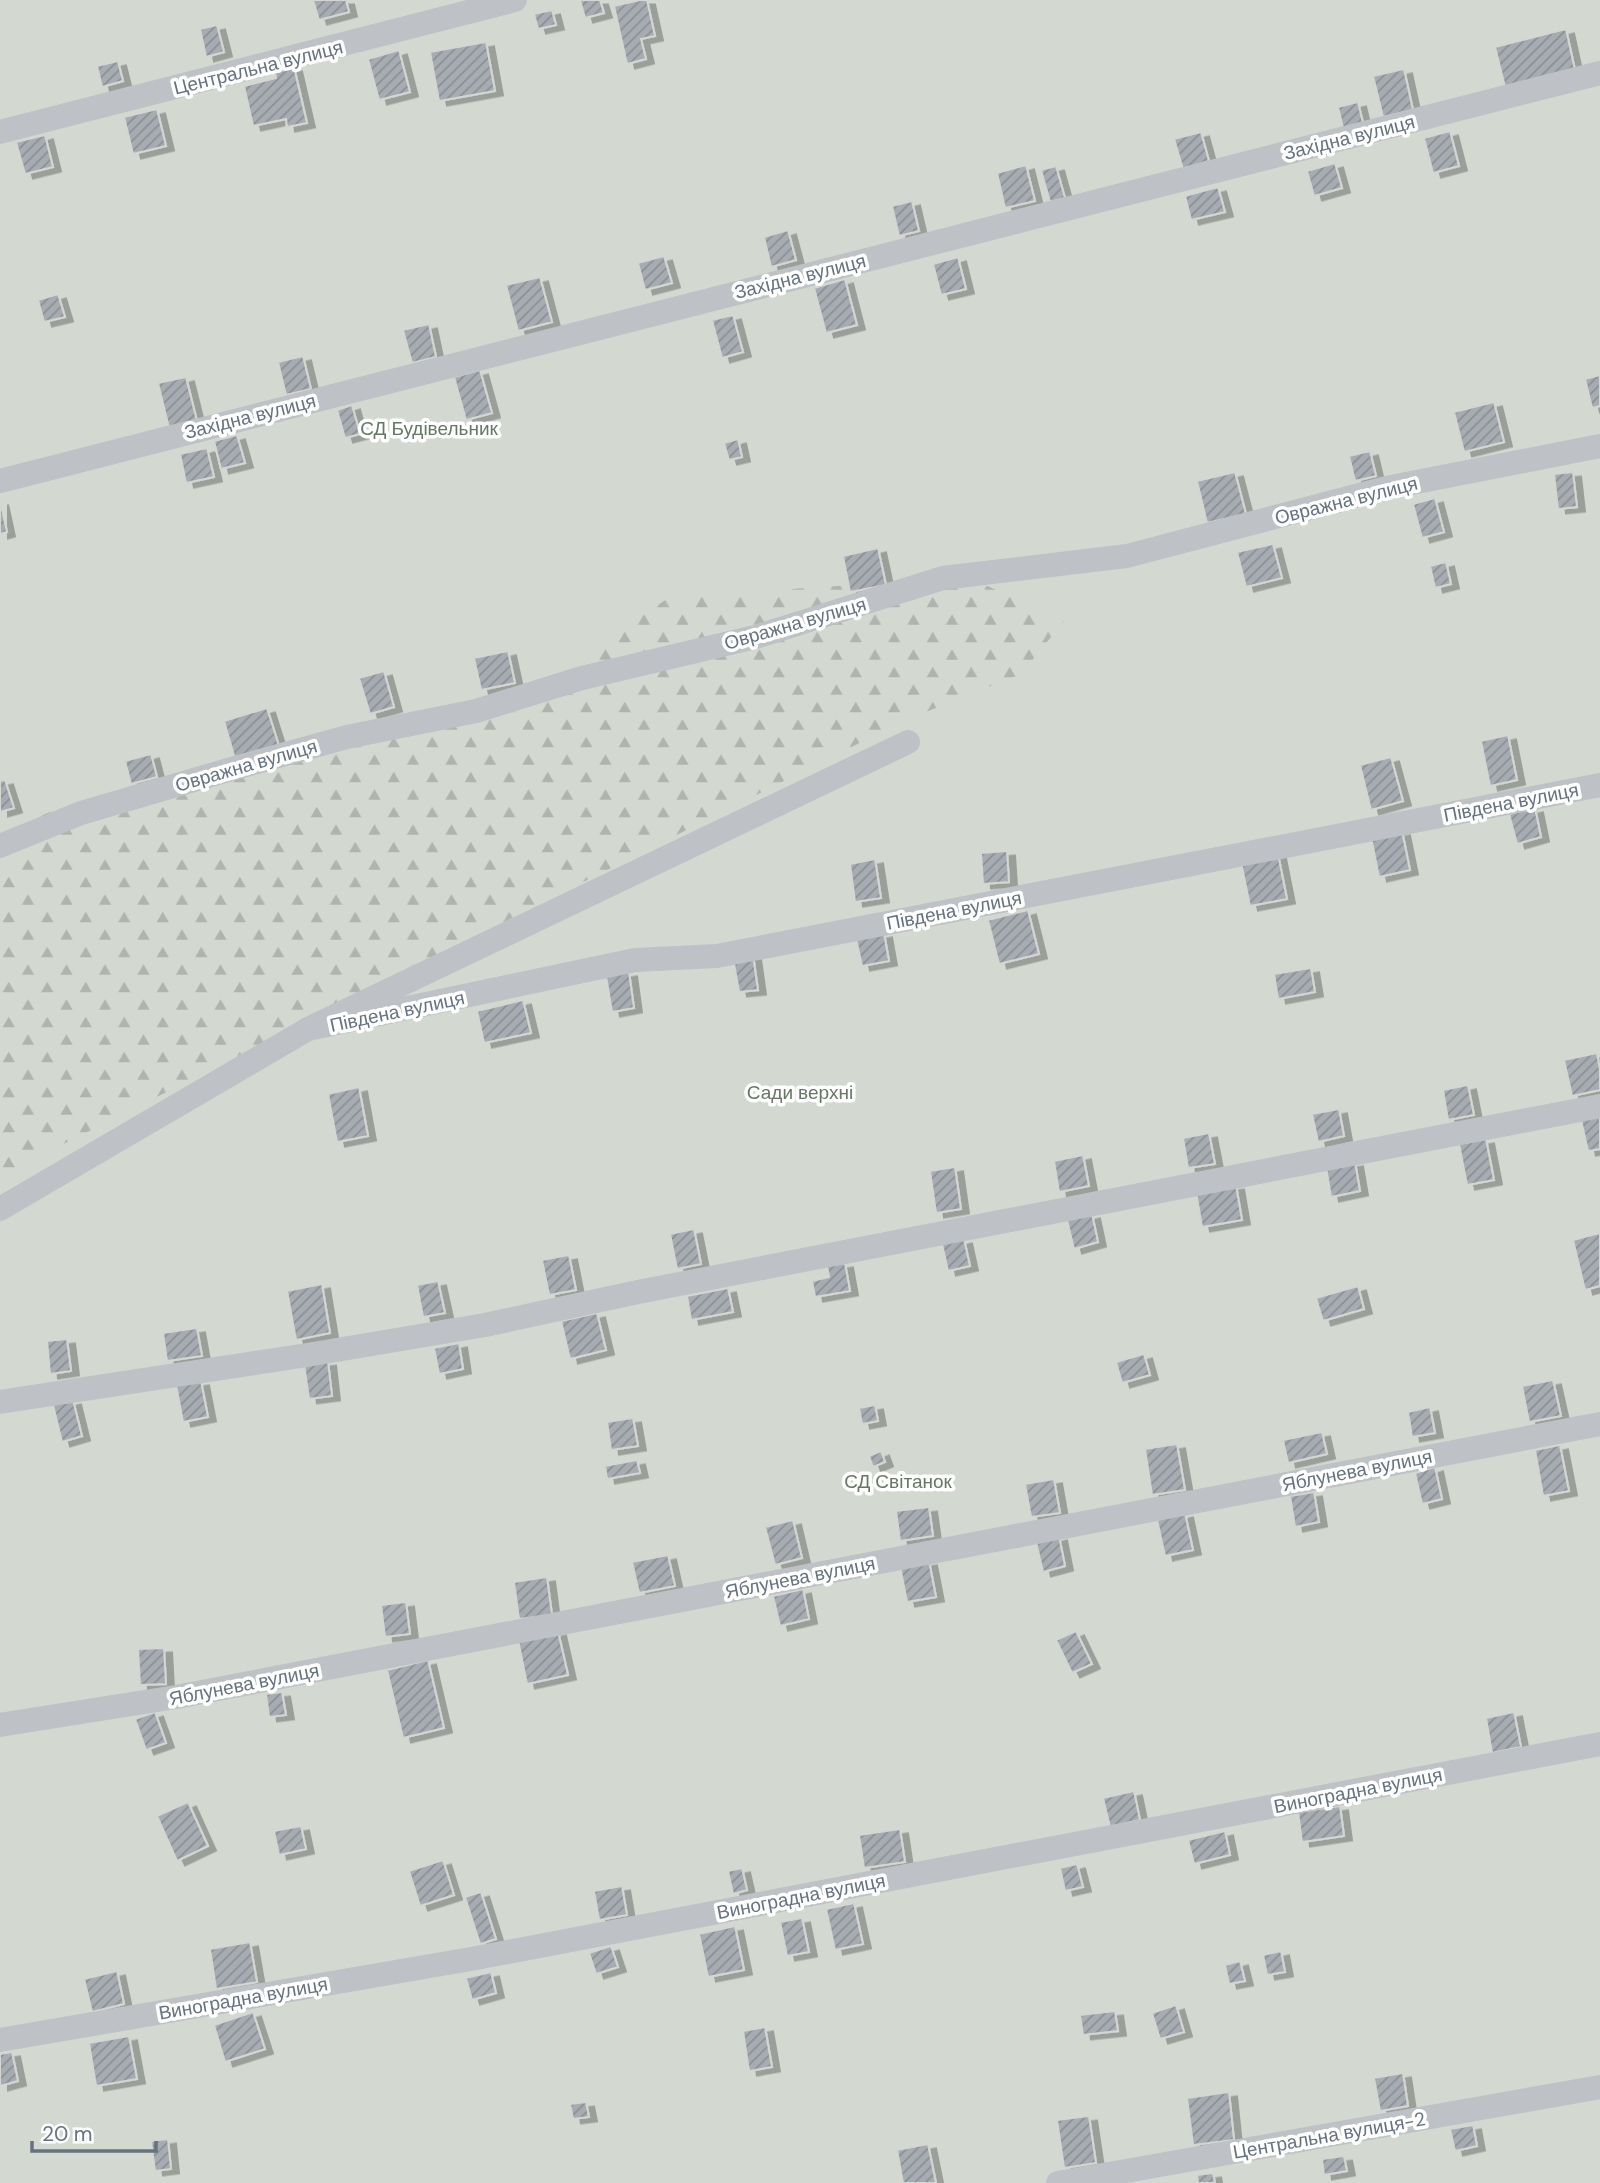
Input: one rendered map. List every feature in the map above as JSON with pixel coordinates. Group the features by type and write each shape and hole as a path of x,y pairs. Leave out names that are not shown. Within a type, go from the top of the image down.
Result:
{"lane":[{"name":"Центральна вулиця","path":"0,132 515,0"},
{"name":"Західна вулиця","path":"0,481 1600,73"},
{"name":"Овражна вулиця","path":"0,846 81,813 222,772 347,737 476,711 582,678 755,637 943,578 1127,556 1386,488 1600,446"},
{"path":"0,1209 308,1030 908,742"},
{"name":"Південа вулиця","path":"308,1030 635,960 717,956 1600,785"},
{"path":"0,1402 485,1325 638,1292 1600,1106"},
{"name":"Яблунева вулиця","path":"0,1725 176,1697 1600,1424"},
{"name":"Виноградна вулиця","path":"0,2040 471,1959 1600,1744"},
{"name":"Центральна вулиця-2","path":"1058,2183 1600,2087"}],"green space":[{"name":"Сади верхні","path":"0,0 1600,0 1600,2183 0,2183"},
{"path":"948,568 1064,621 1021,674 903,721 0,1176 0,832 70,804 352,729 523,695 670,597 852,585"}],"building":[{"path":"313,0 346,0 349,12 319,20"},
{"path":"580,0 600,0 604,13 585,18"},
{"path":"647,0 655,36 641,39 646,59 627,64 614,6"},
{"path":"552,10 556,25 538,29 534,14"},
{"path":"217,25 224,52 206,57 200,29"},
{"path":"1566,29 1575,70 1505,87 1495,47"},
{"path":"486,42 495,91 439,101 430,52"},
{"path":"399,50 410,92 379,100 368,59"},
{"path":"118,61 123,81 102,87 97,66"},
{"path":"294,67 307,123 287,127 286,119 253,126 244,86 276,78 275,72"},
{"path":"1404,69 1413,110 1383,117 1373,76"},
{"path":"1358,102 1363,123 1343,128 1338,107"},
{"path":"157,109 166,146 133,154 124,117"},
{"path":"1450,131 1459,166 1433,173 1424,138"},
{"path":"1201,132 1209,161 1183,169 1174,139"},
{"path":"45,135 53,167 25,174 16,142"},
{"path":"1335,163 1342,188 1314,196 1307,171"},
{"path":"1026,165 1035,201 1005,208 997,173"},
{"path":"1056,166 1065,198 1050,202 1041,170"},
{"path":"1218,187 1225,212 1191,220 1185,196"},
{"path":"912,201 919,231 899,236 892,206"},
{"path":"788,230 796,260 771,267 764,237"},
{"path":"664,256 672,283 645,290 638,263"},
{"path":"958,257 966,289 941,295 933,264"},
{"path":"540,277 552,322 518,331 506,285"},
{"path":"845,279 857,325 826,333 814,288"},
{"path":"58,294 65,317 44,322 38,300"},
{"path":"733,315 743,352 722,358 712,320"},
{"path":"429,324 436,357 412,363 403,330"},
{"path":"303,356 311,389 286,395 278,362"},
{"path":"480,370 492,413 466,420 454,377"},
{"path":"1600,375 1600,406 1592,408 1585,379"},
{"path":"186,377 197,421 169,428 158,383"},
{"path":"1494,402 1504,442 1464,452 1454,412"},
{"path":"352,405 360,434 345,438 337,410"},
{"path":"237,435 245,463 221,469 214,441"},
{"path":"738,439 742,457 729,460 724,443"},
{"path":"207,448 214,477 186,483 180,454"},
{"path":"1370,451 1376,476 1355,481 1349,456"},
{"path":"1235,472 1246,514 1207,523 1197,481"},
{"path":"1573,472 1577,507 1558,509 1554,474"},
{"path":"1435,498 1444,532 1422,538 1413,504"},
{"path":"0,500 7,532 0,534"},
{"path":"1273,544 1282,578 1246,587 1237,552"},
{"path":"878,548 886,585 850,592 843,556"},
{"path":"1446,562 1451,584 1435,588 1430,566"},
{"path":"508,651 515,683 481,690 474,658"},
{"path":"384,671 394,707 370,714 359,678"},
{"path":"267,708 279,746 235,759 224,721"},
{"path":"1508,735 1517,780 1490,786 1481,741"},
{"path":"151,754 157,777 131,784 125,761"},
{"path":"1391,757 1403,801 1371,810 1360,765"},
{"path":"5,780 14,808 0,812 0,781"},
{"path":"1535,808 1541,837 1517,844 1509,814"},
{"path":"1402,831 1410,870 1379,877 1371,837"},
{"path":"1007,851 1009,882 983,884 981,853"},
{"path":"1278,854 1287,899 1250,906 1241,862"},
{"path":"875,859 881,898 855,902 850,864"},
{"path":"1028,910 1039,954 999,964 988,920"},
{"path":"884,933 889,961 862,966 856,939"},
{"path":"753,955 758,990 739,992 733,958"},
{"path":"1311,968 1315,992 1278,999 1274,974"},
{"path":"629,972 634,1008 612,1012 606,976"},
{"path":"523,1000 531,1033 484,1043 477,1011"},
{"path":"1597,1053 1600,1090 1572,1096 1564,1060"},
{"path":"1468,1085 1474,1115 1448,1120 1443,1090"},
{"path":"359,1087 368,1136 337,1142 328,1094"},
{"path":"1339,1109 1344,1136 1318,1142 1312,1114"},
{"path":"1600,1116 1600,1149 1588,1151 1581,1120"},
{"path":"1209,1133 1215,1164 1188,1168 1183,1138"},
{"path":"1486,1139 1494,1180 1467,1185 1459,1144"},
{"path":"1083,1155 1089,1186 1059,1192 1054,1161"},
{"path":"1355,1162 1360,1191 1331,1197 1326,1167"},
{"path":"955,1167 961,1209 936,1213 930,1171"},
{"path":"1236,1185 1242,1220 1202,1227 1196,1192"},
{"path":"1092,1214 1098,1242 1074,1249 1067,1220"},
{"path":"694,1229 701,1264 677,1269 670,1234"},
{"path":"1600,1233 1600,1286 1585,1290 1573,1240"},
{"path":"964,1239 970,1266 948,1271 942,1244"},
{"path":"569,1255 576,1290 549,1295 542,1260"},
{"path":"845,1263 850,1291 815,1297 812,1281 829,1277 827,1266"},
{"path":"438,1281 445,1313 423,1317 417,1285"},
{"path":"322,1284 330,1333 296,1340 287,1291"},
{"path":"1358,1286 1364,1309 1323,1321 1316,1298"},
{"path":"728,1288 733,1312 691,1320 687,1296"},
{"path":"597,1313 606,1350 570,1359 561,1321"},
{"path":"197,1328 202,1356 167,1361 163,1333"},
{"path":"67,1339 71,1371 50,1374 47,1341"},
{"path":"459,1343 463,1369 439,1374 434,1348"},
{"path":"1144,1354 1150,1375 1122,1383 1116,1362"},
{"path":"328,1361 332,1396 309,1399 304,1364"},
{"path":"1553,1380 1561,1416 1529,1422 1522,1386"},
{"path":"201,1381 208,1417 183,1422 176,1385"},
{"path":"73,1400 82,1436 62,1442 53,1405"},
{"path":"875,1405 878,1421 862,1424 859,1408"},
{"path":"1430,1407 1435,1433 1412,1437 1408,1412"},
{"path":"633,1418 638,1446 611,1450 607,1422"},
{"path":"1322,1432 1327,1454 1288,1463 1283,1440"},
{"path":"1177,1444 1185,1490 1152,1495 1145,1449"},
{"path":"1560,1445 1569,1491 1543,1496 1535,1450"},
{"path":"881,1451 885,1462 873,1467 869,1456"},
{"path":"637,1460 640,1473 607,1479 605,1466"},
{"path":"1435,1467 1442,1499 1422,1504 1415,1473"},
{"path":"1054,1479 1060,1513 1031,1517 1025,1484"},
{"path":"1314,1492 1319,1522 1295,1527 1290,1496"},
{"path":"929,1507 933,1536 900,1541 896,1511"},
{"path":"1185,1513 1193,1550 1165,1556 1157,1520"},
{"path":"793,1520 802,1558 775,1565 765,1527"},
{"path":"1059,1536 1065,1566 1043,1572 1036,1542"},
{"path":"668,1555 675,1586 639,1593 632,1562"},
{"path":"929,1561 936,1597 907,1602 900,1566"},
{"path":"547,1577 552,1615 519,1619 514,1582"},
{"path":"803,1589 809,1619 780,1626 773,1596"},
{"path":"406,1602 410,1634 385,1637 381,1605"},
{"path":"558,1631 568,1675 527,1684 518,1640"},
{"path":"1076,1631 1092,1664 1072,1673 1056,1640"},
{"path":"164,1648 166,1684 140,1685 138,1649"},
{"path":"428,1660 444,1728 403,1738 387,1670"},
{"path":"282,1692 286,1715 269,1717 266,1694"},
{"path":"155,1712 166,1743 146,1750 135,1719"},
{"path":"1514,1712 1521,1747 1492,1753 1486,1718"},
{"path":"1134,1791 1140,1820 1110,1827 1103,1798"},
{"path":"188,1802 208,1846 177,1861 157,1816"},
{"path":"1340,1806 1344,1836 1302,1842 1298,1812"},
{"path":"301,1826 306,1849 279,1855 274,1831"},
{"path":"900,1829 905,1862 864,1868 859,1835"},
{"path":"1225,1831 1230,1855 1194,1864 1188,1840"},
{"path":"443,1860 454,1895 420,1906 409,1871"},
{"path":"1077,1864 1083,1887 1065,1891 1060,1868"},
{"path":"742,1868 747,1890 733,1894 728,1871"},
{"path":"622,1886 627,1915 599,1920 594,1891"},
{"path":"481,1892 496,1939 480,1944 465,1897"},
{"path":"854,1903 863,1944 835,1950 826,1909"},
{"path":"802,1918 809,1952 787,1956 780,1922"},
{"path":"735,1926 744,1970 708,1977 699,1934"},
{"path":"250,1942 257,1982 216,1989 210,1949"},
{"path":"611,1946 618,1967 596,1974 589,1953"},
{"path":"1281,1951 1285,1972 1267,1975 1263,1955"},
{"path":"1240,1961 1245,1981 1229,1984 1225,1965"},
{"path":"117,1971 124,2004 92,2012 84,1979"},
{"path":"491,1972 496,1993 472,2000 466,1978"},
{"path":"1176,2005 1184,2032 1160,2039 1152,2013"},
{"path":"1115,2011 1118,2031 1083,2035 1080,2015"},
{"path":"253,2012 265,2049 225,2062 214,2025"},
{"path":"765,2027 772,2067 749,2071 743,2031"},
{"path":"129,2036 137,2079 96,2086 89,2043"},
{"path":"12,2052 18,2081 0,2086 0,2054"},
{"path":"1403,2073 1408,2106 1380,2111 1374,2078"},
{"path":"1229,2092 1234,2140 1193,2145 1187,2098"},
{"path":"586,2102 589,2117 573,2119 570,2104"},
{"path":"1089,2116 1096,2163 1064,2168 1057,2120"},
{"path":"1473,2125 1477,2146 1455,2151 1450,2129"},
{"path":"168,2139 171,2169 155,2171 151,2141"},
{"path":"928,2144 936,2183 903,2183 897,2150"},
{"path":"1344,2156 1347,2171 1324,2175 1322,2159"},
{"path":"1213,2173 1215,2183 1198,2183 1197,2175"}],"park label":[{"name":"СД Будівельник","path":"429,428"},
{"name":"СД Світанок","path":"898,1481"}]}
